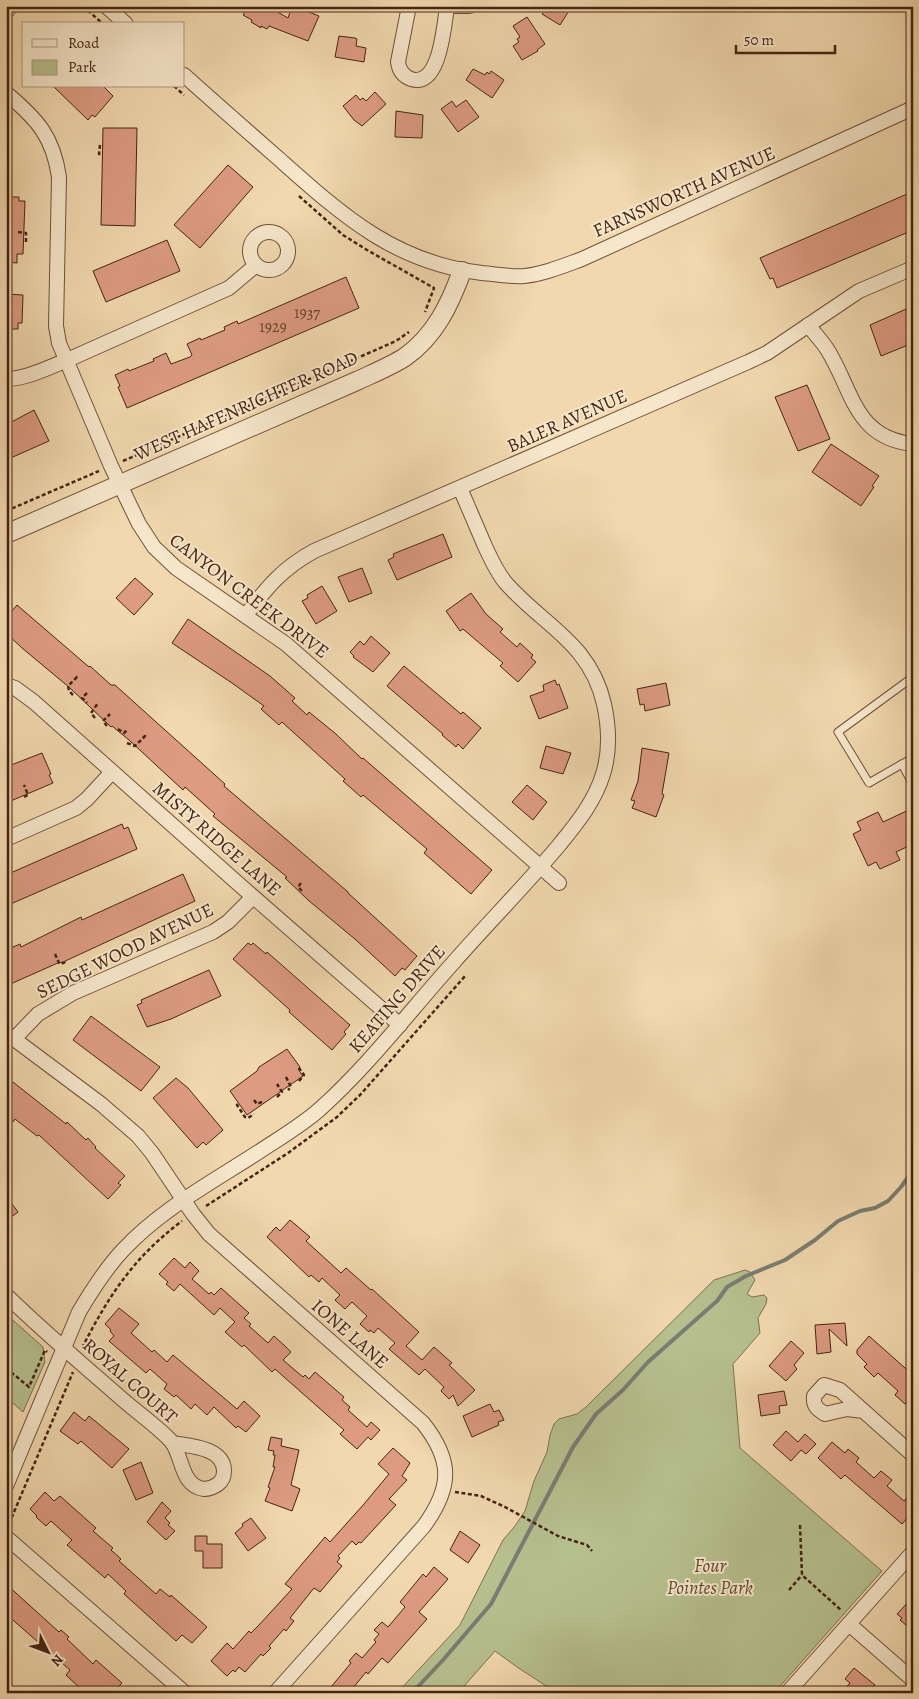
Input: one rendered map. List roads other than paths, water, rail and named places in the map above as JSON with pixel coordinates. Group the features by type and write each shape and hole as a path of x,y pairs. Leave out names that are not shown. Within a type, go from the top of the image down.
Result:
{"street":[{"path":"6,12 11,6"},
{"path":"106,6 124,22"},
{"path":"409,6 398,62 399,69 409,78 416,80 423,80 428,76 437,62 446,6 469,6"},
{"name":"FARNSWORTH AVENUE","path":"185,76 349,219 384,241 412,255 441,266 462,271 522,276 539,273 582,259 913,108"},
{"name":"CANYON CREEK DRIVE","path":"6,93 38,123 49,138 56,158 59,177 56,326 59,343 120,484 139,524 154,547 176,568 286,644 559,882"},
{"path":"6,379 12,379 66,361 230,288 256,265"},
{"name":"BALER AVENUE","path":"246,615 274,580 298,560 314,551 748,362 767,353 860,291 913,268"},
{"name":"WEST HAFENRICHTER ROAD","path":"6,534 359,380 404,358 433,330 445,313 462,271"},
{"path":"808,325 827,349 857,410 868,425 884,436 913,444"},
{"name":"KEATING DRIVE","path":"6,1486 79,1312 107,1269 136,1237 184,1201 297,1127 319,1110 350,1080 400,1025 453,962 541,867 578,821 592,800 603,774 608,747 607,722 595,676 562,634 504,581 494,566 460,488"},
{"name":"MISTY RIDGE LANE","path":"6,685 15,688 34,702 400,1025"},
{"path":"6,839 76,808 112,772"},
{"name":"SEDGE WOOD AVENUE","path":"10,1036 54,1002 213,932 228,922 253,897"},
{"name":"IONE LANE","path":"10,1036 101,1104 138,1136 152,1153 200,1224 220,1245 423,1423 441,1449 445,1478 443,1489 439,1501 428,1520 275,1693"},
{"name":"ROYAL COURT","path":"6,1295 172,1442"},
{"path":"863,1411 913,1455"},
{"path":"8,1531 185,1693"},
{"path":"787,1693 913,1552"},
{"path":"849,1624 913,1680"}],"lane":[{"path":"913,677 838,732 868,783 913,758"},
{"path":"902,764 913,785"}],"waterway":[{"path":"412,1693 491,1604 573,1447 596,1414 623,1390 648,1362 717,1301 727,1287 746,1276 785,1260 815,1240 838,1221 860,1211 875,1208 888,1201 913,1170"}],"park label":[{"name":"Four Pointes Park","path":"710,1577"}]}
